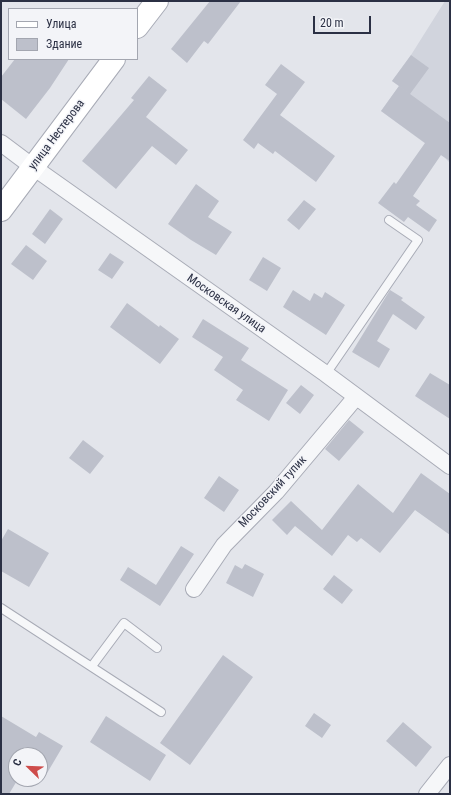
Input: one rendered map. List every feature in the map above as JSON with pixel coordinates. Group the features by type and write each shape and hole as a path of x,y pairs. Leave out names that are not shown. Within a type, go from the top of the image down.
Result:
{"main road":[{"path":"138,26 157,1"},
{"name":"улица Нестерова","path":"1,210 113,60"}],"street":[{"name":"Московская улица","path":"1,143 326,374 450,466"},
{"name":"Московский тупик","path":"194,589 224,545 276,492 356,397"},
{"path":"427,794 450,765"}],"lane":[{"path":"326,374 418,240 389,220"},
{"path":"1,608 161,712"},
{"path":"92,666 124,623 157,648"}],"shaded area":[{"path":"445,1 450,1 450,163 381,111 399,86 392,81 411,55"}],"building":[{"path":"210,1 241,1 208,44 204,41 187,63 171,49"},
{"path":"411,55 429,68 410,94 392,81"},
{"path":"14,60 68,60 50,88 26,119 1,99 1,77"},
{"path":"281,64 305,82 280,115 335,156 316,182 275,151 273,154 258,143 254,149 243,140 277,94 265,85"},
{"path":"149,76 167,90 146,117 188,150 176,165 152,146 116,189 82,161 134,100 131,98"},
{"path":"399,86 450,123 450,161 441,155 413,196 420,201 416,205 437,220 429,232 408,217 404,222 378,203 394,182 396,184 425,143 381,111"},
{"path":"196,184 219,201 208,217 232,232 216,255 168,224"},
{"path":"304,200 316,209 299,230 287,220"},
{"path":"50,209 63,219 45,244 32,234"},
{"path":"26,245 47,261 33,280 11,264"},
{"path":"110,253 124,262 112,279 98,270"},
{"path":"263,257 281,268 267,291 249,280"},
{"path":"293,290 310,301 314,293 322,298 325,292 345,305 326,335 283,307"},
{"path":"390,290 403,298 401,300 425,317 416,330 393,314 377,341 390,349 379,368 352,352"},
{"path":"127,303 159,327 160,325 179,339 160,364 110,327"},
{"path":"203,319 249,348 241,360 288,390 269,421 236,400 243,390 214,370 223,357 192,337"},
{"path":"430,373 450,385 450,419 415,396"},
{"path":"301,385 314,395 300,414 286,403"},
{"path":"349,420 364,432 339,461 325,449"},
{"path":"83,440 104,456 90,474 69,458"},
{"path":"421,473 450,494 450,535 415,510 380,553 361,538 357,542 348,535 332,556 295,526 287,535 272,520 291,501 322,530 358,484 393,513"},
{"path":"219,476 239,490 224,512 204,498"},
{"path":"8,529 49,553 29,587 1,571 1,541"},
{"path":"181,546 194,554 160,606 120,580 128,567 156,585"},
{"path":"245,564 264,574 253,597 226,583 235,565 242,569"},
{"path":"334,575 353,590 342,604 323,589"},
{"path":"223,655 253,677 190,765 160,743"},
{"path":"314,713 331,725 322,738 305,726"},
{"path":"1,716 36,737 39,732 63,746 48,772 48,747 8,747 8,787 13,787 9,794 1,794"},
{"path":"106,716 166,755 150,781 90,742"},
{"path":"403,722 432,747 416,767 386,741"}]}
